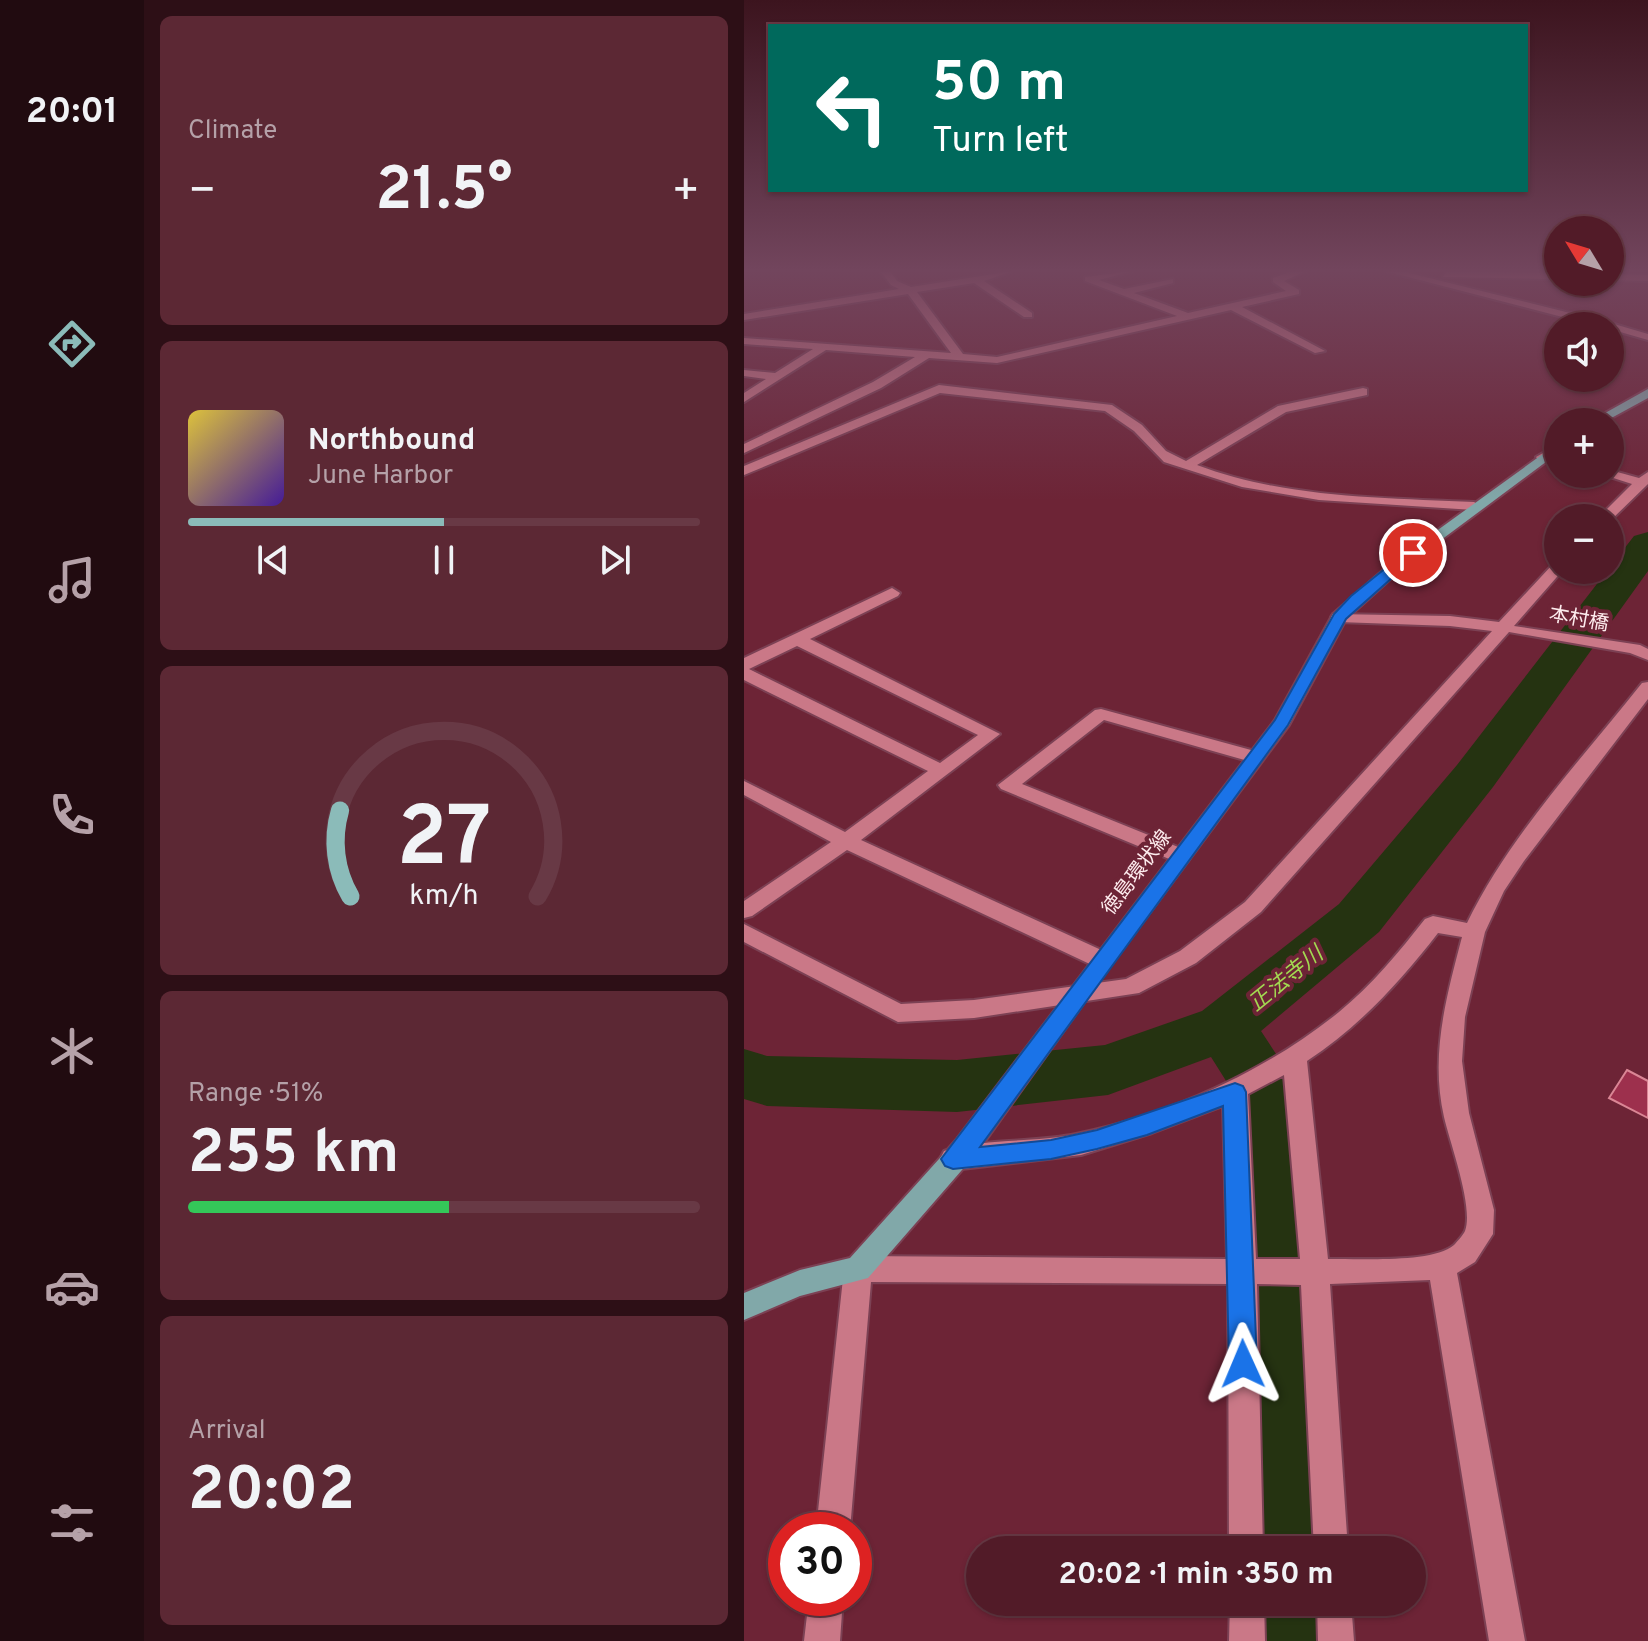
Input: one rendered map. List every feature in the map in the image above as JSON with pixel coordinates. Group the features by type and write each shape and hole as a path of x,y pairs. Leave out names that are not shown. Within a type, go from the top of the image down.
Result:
{"main road":[{"path":"1621,408 1648,393"},
{"name":"徳島環状線","path":"858,1269 959,1153 1283,721 1339,617 1356,599 1474,506 1544,461"},
{"path":"744,1307 790,1284 826,1273 858,1269"}],"street":[{"path":"807,348 997,360 1050,348"},
{"path":"952,348 960,358"},
{"path":"1312,348 1319,351"},
{"path":"744,398 821,349"},
{"path":"744,449 877,385 925,356"},
{"path":"988,370 997,360"},
{"path":"744,373 777,377"},
{"path":"1186,466 1282,409 1356,394 1328,382"},
{"path":"744,471 939,389 975,386 1108,408 1138,428 1161,454 1186,466 1235,481 1361,500 1474,506"},
{"path":"1624,476 1644,479"},
{"path":"1619,504 1644,479"},
{"path":"744,932 898,1013 974,1009 1131,987 1188,957 1253,907 1510,629 1545,584"},
{"path":"744,665 892,593"},
{"name":"本村橋","path":"1339,617 1450,621 1641,652"},
{"path":"744,911 846,841 991,734 797,639"},
{"path":"744,673 942,771"},
{"path":"835,1512 858,1269 1309,1272 1442,1267 1465,1253 1479,1234 1480,1210 1456,1113 1450,1061 1453,1017 1474,932 1494,890 1517,856 1582,768 1648,687"},
{"path":"1181,856 1008,785 1101,714 1255,757"},
{"path":"744,787 846,841 1102,960"},
{"path":"959,1153 1051,1150 1097,1140 1139,1128 1238,1090 1287,1064 1358,1012 1415,949 1433,924 1474,932"},
{"path":"1287,1064 1309,1272 1330,1536"},
{"path":"1238,1090 1248,1271 1246,1536"},
{"path":"1442,1267 1507,1641"},
{"path":"822,1641 824,1616"},
{"path":"1247,1616 1247,1641"},
{"path":"1335,1616 1336,1641"}],"building":[{"path":"1627,1070 1648,1081 1648,1118 1609,1098"}],"waterway":[{"name":"正法寺川","path":"1224,1027 1359,918 1475,776 1648,544"},
{"name":"正法寺川","path":"744,1074 767,1081 957,1086 1108,1070 1224,1027"},
{"path":"1224,1027 1273,1100 1287,1536"},
{"path":"1289,1616 1290,1641"}],"route":[{"path":"1243,1364 1235,1092 1139,1128 1097,1140 1051,1150 953,1159 966,1147 1102,960 1283,721 1339,617 1356,599 1413,553"}]}
